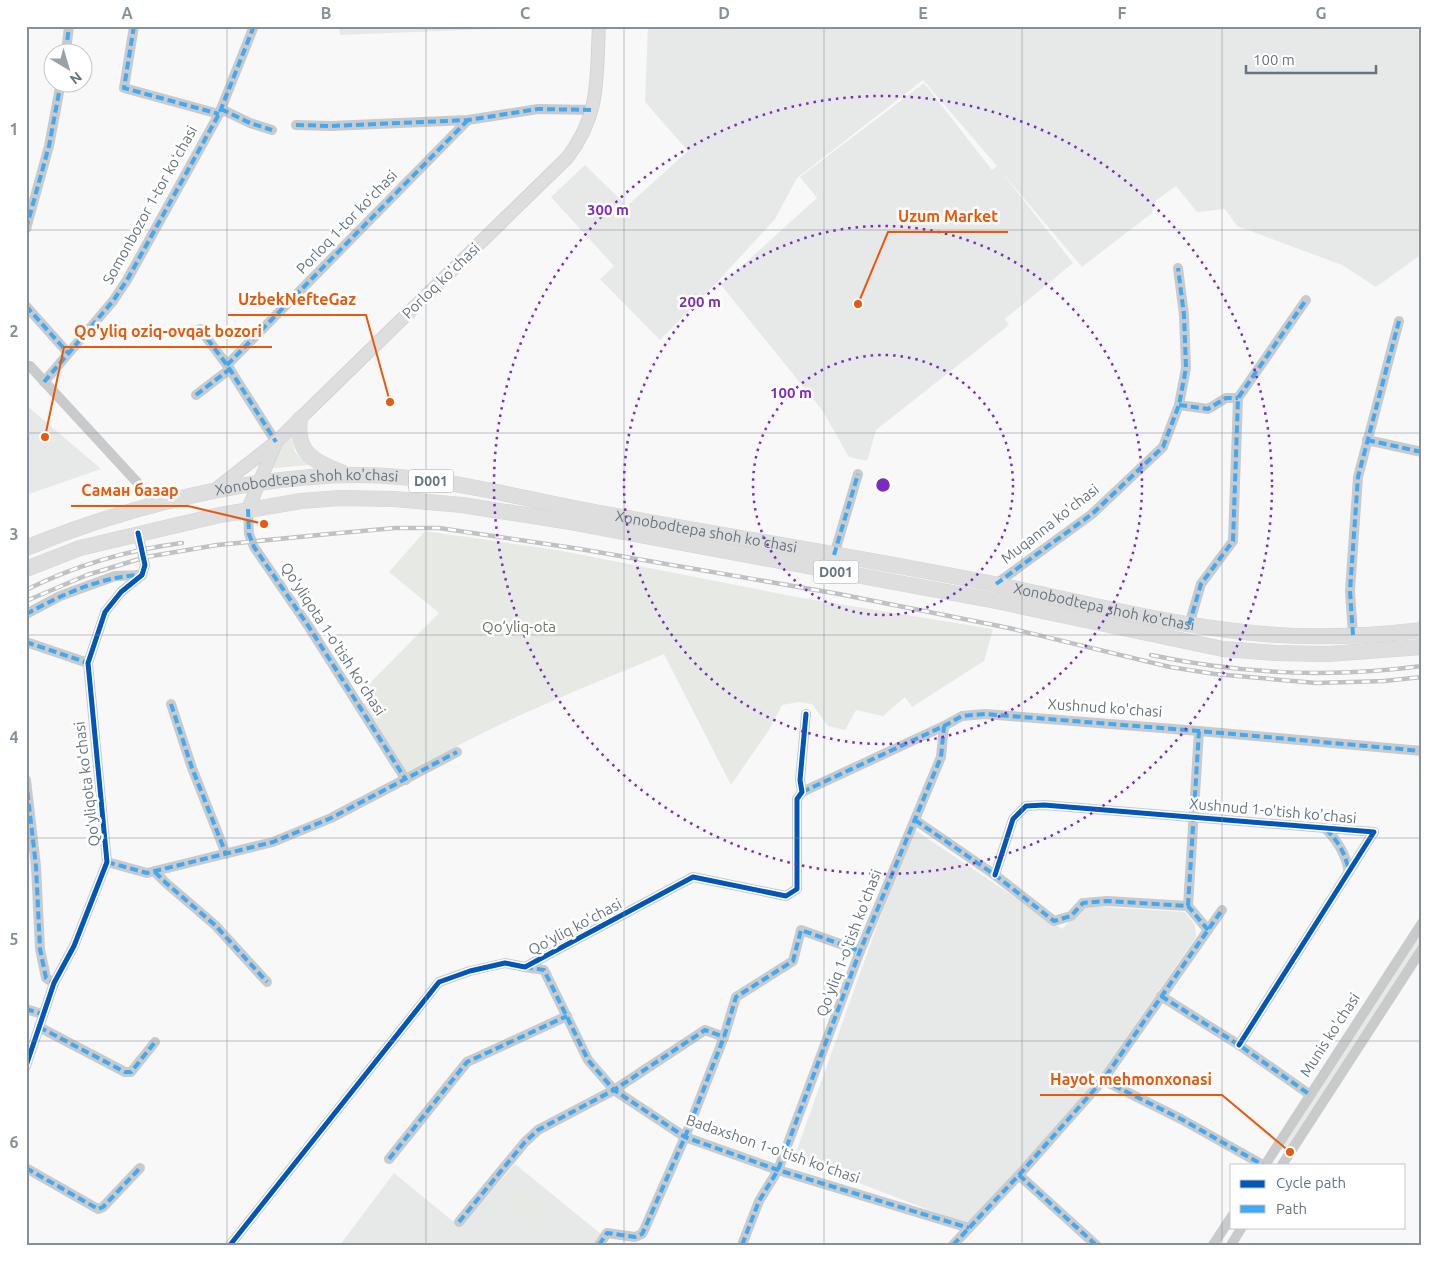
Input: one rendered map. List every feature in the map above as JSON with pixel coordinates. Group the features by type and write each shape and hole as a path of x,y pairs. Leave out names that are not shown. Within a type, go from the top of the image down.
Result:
{"highway":[{"path":"300,420 300,441 307,453 324,465 347,475"},
{"name":"Xonobodtepa shoh ko'chasi","path":"26,548 102,521 209,493 260,484 347,475 382,475 432,481 996,584 1189,625 1257,633 1352,636 1422,630"},
{"name":"Xonobodtepa shoh ko'chasi","path":"26,569 80,548 248,509 301,501 340,498 385,498 445,503 547,518 996,601 1223,649 1267,653 1328,654 1371,653 1422,647"},
{"path":"831,571 834,555"}],"main road":[{"name":"Porloq ko'chasi","path":"209,493 276,442 300,420 567,158 585,131 593,110 599,26"},
{"path":"248,509 276,442"}],"street":[{"path":"67,42 69,26"},
{"path":"134,26 124,88 220,112 272,130"},
{"name":"Somonbozor 1-tor koʻchasi","path":"44,382 113,302 127,280 220,112 254,26"},
{"path":"26,230 49,146 59,92"},
{"path":"296,125 332,126 468,120 538,109 593,110"},
{"name":"Porloq 1-tor koʻchasi","path":"196,395 228,367 468,120"},
{"name":"Muqanna ko'chasi","path":"996,584 1092,514 1163,447 1179,405 1186,368 1184,315 1178,268"},
{"path":"1189,625 1201,584 1233,541 1238,398 1306,300"},
{"path":"26,306 68,353"},
{"path":"1352,636 1350,591 1357,487 1367,440 1399,321"},
{"path":"200,329 228,367 276,442"},
{"path":"26,365 158,505"},
{"path":"1179,405 1208,408 1226,398 1238,398"},
{"path":"1367,440 1422,452"},
{"path":"834,555 858,474"},
{"name":"Qo'yliqota 1-o'tish ko'chasi","path":"248,509 249,534 254,547 309,627 406,780"},
{"path":"26,614 60,596 115,576 142,575 146,566 138,533"},
{"name":"Qo'yliqota ko'chasi","path":"26,1066 54,983 74,946 107,862 88,663 105,612 121,592 142,575"},
{"path":"26,642 88,663"},
{"path":"171,704 192,768 226,854"},
{"name":"Qo'yliq ko'chasi","path":"230,1245 439,982 470,971 505,963 525,967 692,878 786,896 797,889 797,799 801,788 806,714"},
{"name":"Xushnud ko'chasi","path":"801,788 944,726 962,716 985,714 1200,730 1422,751"},
{"name":"Qo'yliq 1-o'tish ko'chasi","path":"742,1245 759,1201 778,1170 860,951 941,757 944,726"},
{"path":"1200,730 1188,906 1208,930"},
{"path":"107,862 138,872 156,872 296,834 406,780 457,752"},
{"path":"26,780 36,866 40,949 46,978 54,983"},
{"name":"Xushnud 1-o'tish ko'chasi","path":"995,875 1013,819 1026,806 1044,805 1374,832 1239,1045"},
{"path":"914,820 995,875 1054,921 1071,916 1083,903 1107,901 1188,906"},
{"name":"Xushnud 1-o'tish ko'chasi","path":"1326,828 1335,838 1346,858 1349,872"},
{"path":"156,872 166,884 215,925 267,982"},
{"path":"953,1245 1019,1175 1103,1080 1222,910"},
{"name":"Munis ko'chasi","path":"1265,1164 1422,923"},
{"path":"599,1245 607,1233 635,1237 642,1234 685,1138 724,1037 736,997 793,961 801,930 860,951"},
{"name":"Munis ko'chasi","path":"1283,1164 1422,949"},
{"name":"Badaxshon 1-o'tish ko'chasi","path":"525,967 544,970 588,1060 614,1090 685,1138 778,1170 969,1228"},
{"path":"1161,996 1239,1045 1310,1094"},
{"path":"26,1009 42,1014"},
{"path":"389,1159 468,1062 567,1016"},
{"path":"39,1027 125,1072 131,1072 155,1042"},
{"path":"459,1222 525,1142 538,1130 614,1090 705,1030 724,1037"},
{"path":"1103,1080 1181,1119 1262,1164"},
{"path":"26,1168 98,1209 103,1207 140,1168"},
{"path":"1019,1175 1096,1245"},
{"path":"1213,1245 1230,1219"},
{"path":"1231,1245 1241,1228"}],"shaded area":[{"path":"339,26 570,26 340,35"},
{"path":"648,26 1422,26 1422,254 1376,287 1342,265 1237,226 1225,209 1197,212 1176,186 1154,202 1152,213 1082,267 999,169 1073,263 1005,319 1009,325 876,430 867,461 849,457 822,410 721,285 817,198 800,177 924,83 992,170 997,166 923,80 797,178 775,219 660,340 600,279 614,266 551,197 585,165 627,206 688,151 645,102"},
{"path":"26,405 101,469 26,495"},
{"path":"912,828 1062,929 1085,906 1185,912 1195,925 1196,937 1099,1077 968,1225 794,1158"},
{"path":"515,1164 601,1234 593,1245 340,1245 394,1173 460,1227"}],"green space":[{"path":"291,437 295,452 309,465 274,468 271,457"},
{"name":"Qo‘yliq-ota","path":"425,531 557,550 802,598 993,629 984,661 912,707 905,697 883,716 856,710 845,730 828,726 812,704 799,702 782,705 769,730 731,785 664,654 566,695 470,739 408,774 363,704 372,698 365,688 439,613 389,572"},
{"path":"1422,931 1422,941 1286,1151 1282,1148"},
{"path":"523,1189 553,1215 538,1233 507,1207"}],"railway":[{"path":"26,601 87,575 146,557 217,545 395,528 439,528 580,549 839,594 1009,628 1170,667 1215,674 1316,683 1384,681 1422,677"},
{"path":"26,590 64,573 102,560 122,554 182,543"},
{"path":"1151,655 1218,666 1286,672 1354,672 1422,666"}],"marked path":[{"path":"67,42 69,26"},
{"path":"134,26 124,88 219,114"},
{"path":"44,382 113,301 127,280 219,114 254,26"},
{"path":"26,229 49,146 59,92"},
{"path":"221,109 250,123 272,130"},
{"path":"296,125 331,126 468,120 538,109 593,110"},
{"path":"227,365 468,120"},
{"path":"996,584 1092,514 1163,447 1179,405 1186,368 1184,315 1178,268"},
{"path":"1189,625 1201,584 1233,541 1238,398 1306,300"},
{"path":"26,306 68,353"},
{"path":"1353,635 1350,591 1358,477 1399,321"},
{"path":"200,329 227,365 276,442"},
{"path":"196,395 230,369"},
{"path":"1179,405 1208,409 1226,398 1238,398"},
{"path":"1367,440 1422,452"},
{"path":"834,555 858,474"},
{"path":"248,509 249,534 254,547 309,627 406,780"},
{"path":"26,614 53,600 95,583 125,576 140,575"},
{"path":"26,642 88,663"},
{"path":"171,704 192,768 226,854"},
{"path":"802,792 962,716 985,714 1422,751"},
{"path":"742,1245 759,1201 778,1170 860,951 941,757 944,726"},
{"path":"1188,906 1199,731"},
{"path":"107,862 147,873 273,842 331,818 457,752"},
{"path":"26,780 36,866 40,949 46,978 54,983"},
{"path":"915,820 995,875 1054,921 1071,916 1083,903 1107,901 1188,906 1208,930"},
{"path":"1326,829 1341,849 1349,872"},
{"path":"155,872 215,925 267,982"},
{"path":"953,1245 1019,1175 1103,1080 1222,910"},
{"path":"599,1245 607,1233 635,1237 642,1234 685,1137 724,1037 736,997 793,961 801,930 860,951"},
{"path":"525,967 544,970 588,1060 614,1090 685,1137 778,1170 969,1228"},
{"path":"1161,996 1239,1045 1309,1094"},
{"path":"26,1009 42,1014"},
{"path":"389,1159 467,1062 567,1016"},
{"path":"39,1027 125,1072 131,1072 155,1042"},
{"path":"459,1222 525,1142 538,1130 614,1090 705,1030 724,1037"},
{"path":"1103,1080 1181,1119 1261,1164"},
{"path":"26,1168 98,1209 103,1207 140,1168"},
{"path":"1019,1175 1096,1245"}],"cycle path":[{"path":"26,1066 54,983 74,946 107,862 88,663 105,612 121,592 142,575 145,565 138,533"},
{"path":"230,1245 439,982 470,971 505,963 525,967 693,877 786,896 797,889 797,799 802,792 800,780 806,714"},
{"path":"995,875 1013,819 1026,806 1044,805 1374,832 1239,1045"}],"place":[{"name":"Uzum Market","path":"858,304"},
{"name":"UzbekNefteGaz","path":"390,402"},
{"name":"Qo'yliq oziq-ovqat bozori","path":"45,437"},
{"name":"Саман базар","path":"264,524"},
{"name":"Hayot mehmonxonasi","path":"1290,1152"}]}
